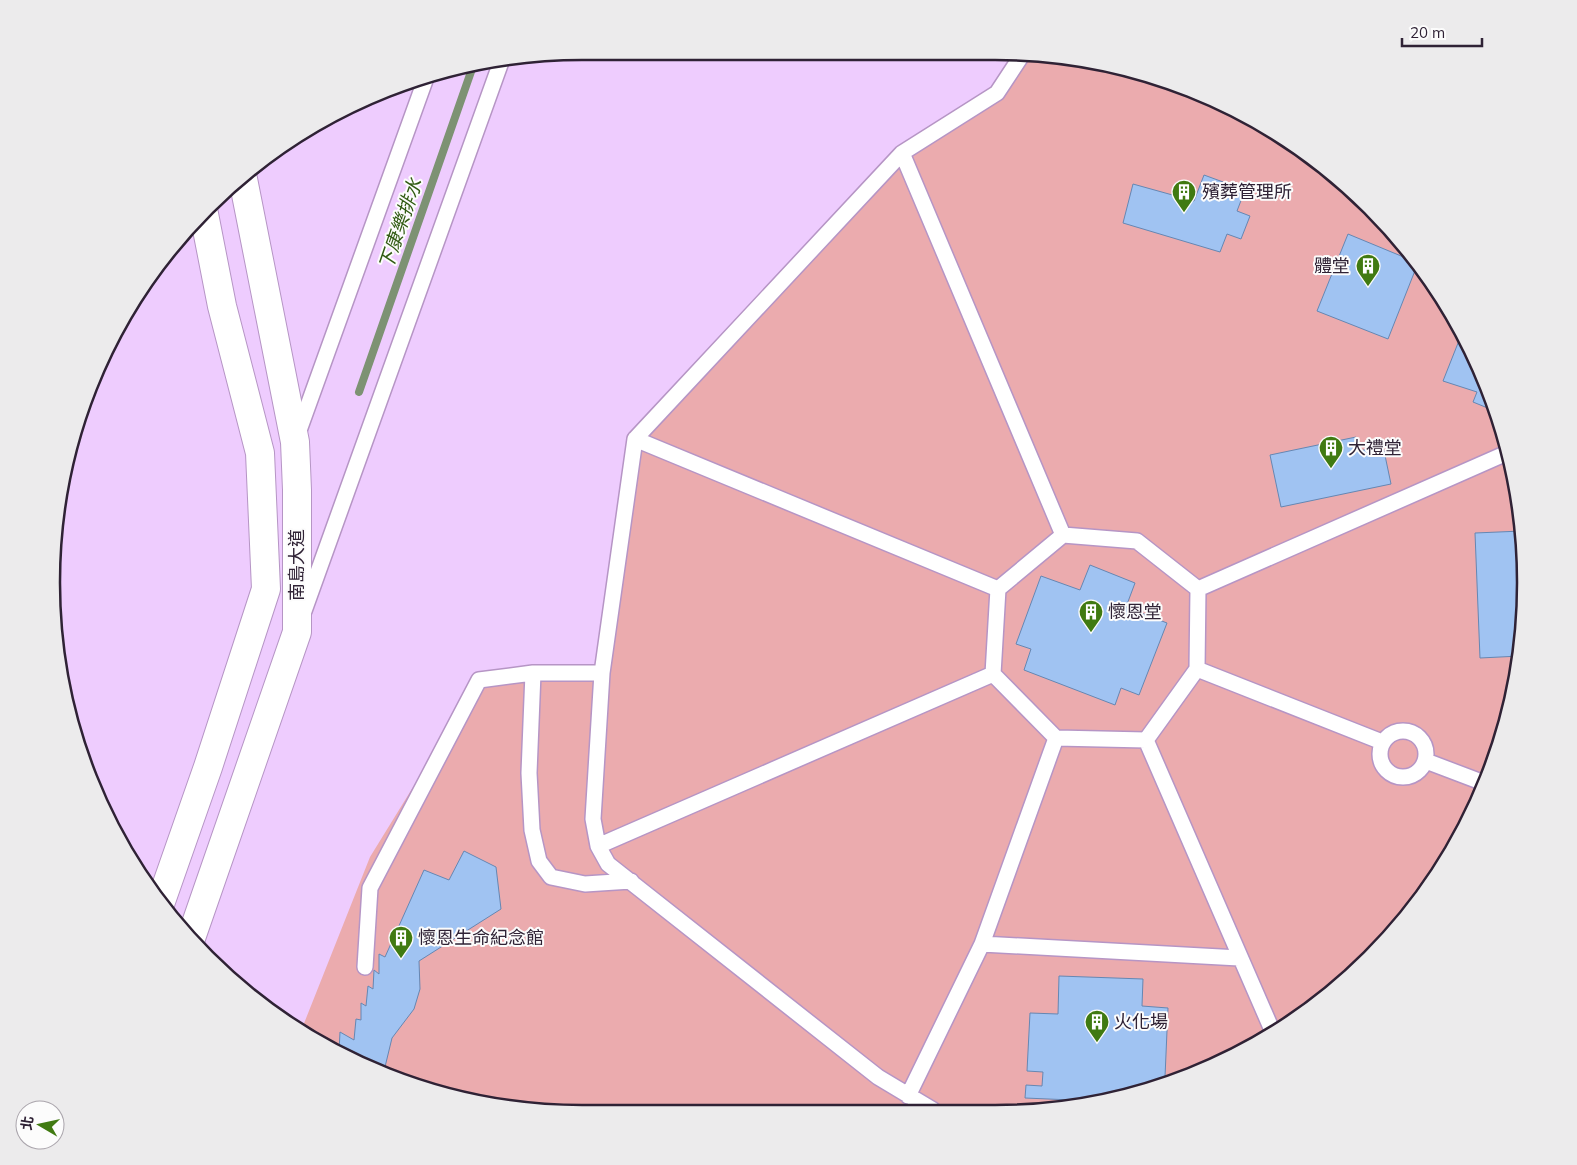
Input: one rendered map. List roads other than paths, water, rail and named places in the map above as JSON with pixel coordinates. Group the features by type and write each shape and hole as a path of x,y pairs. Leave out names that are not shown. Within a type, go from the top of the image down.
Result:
{"street":[{"name":"南島大道","path":"194,932 297,632 298,490 295,442 244,185"},
{"name":"南島大道","path":"163,894 208,766 266,588 260,453 222,306 205,221"}],"lane":[{"path":"924,1105 878,1077 608,864 598,846 593,819 602,673 635,439 902,153 998,93 1018,61"},
{"path":"297,632 498,67"},
{"path":"295,442 424,85"},
{"path":"902,153 1064,535"},
{"path":"635,439 998,589"},
{"path":"1198,589 1501,456"},
{"path":"1146,740 1056,738 993,674 998,589 1064,535 1137,541 1198,589"},
{"path":"1146,740 1197,668 1198,589"},
{"path":"1197,668 1382,742"},
{"path":"365,967 370,888 479,680 533,673 602,673"},
{"path":"533,673 529,773 532,830 539,861 551,878 586,884 631,881"},
{"path":"598,846 993,674"},
{"path":"1392,732 1408,733 1422,738 1426,750 1426,761 1420,771 1406,776 1393,774 1384,767 1379,754 1382,742 1392,732"},
{"path":"908,1096 982,944 1056,738"},
{"path":"1146,740 1239,958 1270,1026"},
{"path":"1426,761 1478,781"},
{"path":"982,944 1239,958"}],"waterway":[{"name":"下康樂排水","path":"359,392 471,72"}],"place":[{"name":"殯葬管理所","path":"1184,213"},
{"name":"體堂","path":"1368,287"},
{"name":"大禮堂","path":"1331,469"},
{"name":"懷恩堂","path":"1091,633"},
{"name":"懷恩生命紀念館","path":"401,959"},
{"name":"火化場","path":"1097,1043"}]}
